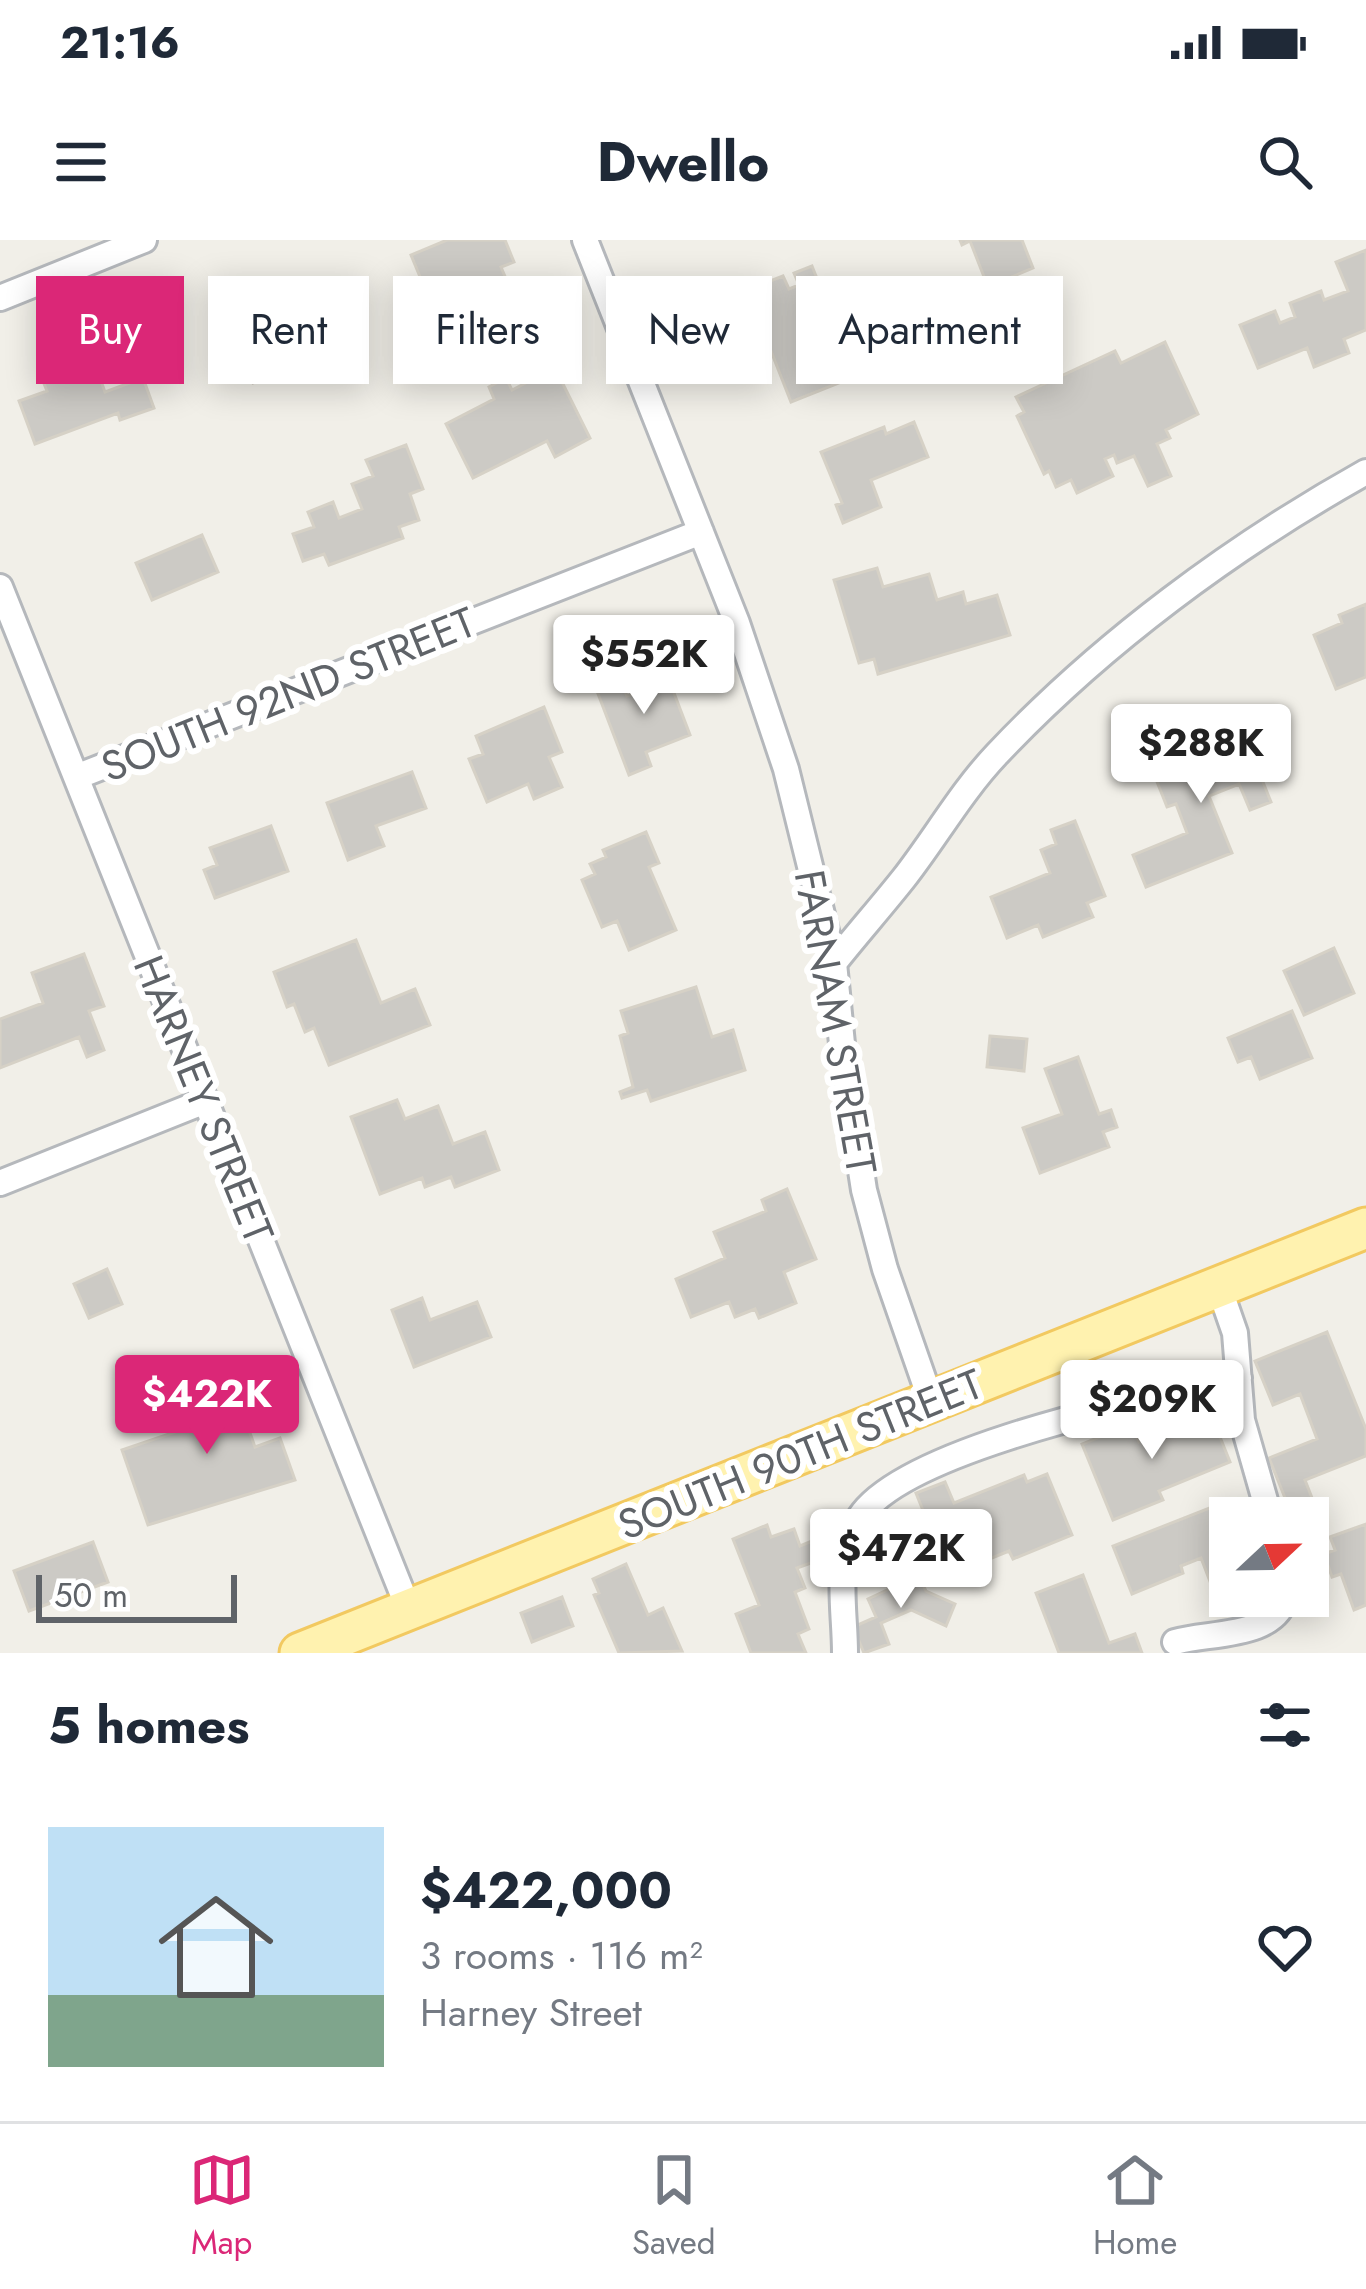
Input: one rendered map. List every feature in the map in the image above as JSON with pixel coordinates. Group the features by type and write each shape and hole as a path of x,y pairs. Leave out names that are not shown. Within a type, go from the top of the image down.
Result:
{"main road":[{"name":"SOUTH 90TH STREET","path":"300,1653 1366,1228"}],"street":[{"path":"0,298 144,240"},
{"name":"FARNAM STREET","path":"586,240 767,706 834,963 864,1190 885,1269 931,1401"},
{"path":"834,963 906,875 963,793 1031,719 1185,590 1366,472"},
{"name":"SOUTH 92ND STREET","path":"76,777 701,532"},
{"name":"HARNEY STREET","path":"0,587 409,1610"},
{"path":"0,1183 205,1102"},
{"path":"1219,1287 1235,1334 1242,1420 1264,1497"},
{"path":"844,1653 843,1559 860,1517 875,1500 925,1470 1073,1416 1238,1378"},
{"path":"1175,1642 1262,1626 1273,1617"}],"building":[{"path":"447,240 505,240 514,262 501,267 505,276 420,276 411,255"},
{"path":"960,240 1022,240 1033,268 1014,276 984,276 970,241 962,245"},
{"path":"1366,250 1366,330 1344,339 1349,353 1314,367 1307,348 1258,368 1240,325 1275,311 1280,323 1295,317 1290,303 1321,291 1324,300 1348,291 1336,262"},
{"path":"812,266 816,276 796,278 794,273"},
{"path":"783,276 789,289 796,286 796,384 836,384 791,402 772,354 772,280"},
{"path":"1165,342 1198,414 1166,430 1170,438 1157,444 1171,476 1148,486 1134,456 1117,463 1114,455 1105,459 1113,476 1077,493 1071,480 1056,487 1049,471 1044,474 1017,416 1024,412 1016,397 1044,384 1063,384 1063,375 1115,351 1121,363"},
{"path":"44,384 102,384 105,392 127,384 145,384 154,408 120,420 118,413 35,444 19,401 47,391"},
{"path":"495,384 509,384 512,390 524,384 563,384 590,438 555,457 547,441 473,478 446,424 494,399 489,387"},
{"path":"914,422 928,457 871,480 881,507 843,523 836,505 842,503 821,452 884,427 886,434"},
{"path":"406,445 423,489 410,494 419,520 399,527 403,538 329,565 324,554 303,561 293,534 314,527 308,512 333,502 339,518 362,509 352,484 373,476 366,460"},
{"path":"202,535 218,572 152,600 136,563"},
{"path":"877,568 883,587 929,574 937,600 963,592 966,604 997,595 1010,635 878,674 874,659 859,663 834,580"},
{"path":"1366,604 1366,677 1336,689 1314,635 1342,623 1339,615"},
{"path":"663,664 690,735 646,752 651,766 629,775 597,691 621,681 627,696 637,693 631,676"},
{"path":"544,707 562,752 549,757 562,787 534,799 528,784 487,802 469,759 483,754 476,736"},
{"path":"1243,732 1271,802 1250,810 1239,784 1209,796 1232,853 1146,887 1133,855 1187,833 1176,804 1167,807 1152,769"},
{"path":"412,772 426,808 376,826 384,846 348,860 327,803"},
{"path":"1075,821 1105,896 1087,903 1093,917 1043,937 1038,925 1007,938 991,897 1050,873 1041,850 1056,844 1051,830"},
{"path":"271,826 288,871 215,898 204,870 217,865 210,848"},
{"path":"646,832 659,863 649,867 676,930 629,950 617,921 602,927 582,880 595,874 590,864 606,857 603,850"},
{"path":"356,940 381,1003 415,989 430,1025 329,1065 314,1028 305,1032 294,1004 287,1007 274,972"},
{"path":"1334,948 1354,993 1304,1015 1284,971"},
{"path":"84,954 104,1006 89,1011 104,1050 87,1057 79,1037 0,1068 0,1019 43,1003 32,973"},
{"path":"696,987 712,1037 733,1030 745,1070 651,1101 647,1090 622,1098 620,1092 633,1087 620,1036 628,1033 621,1011"},
{"path":"1292,1011 1312,1058 1260,1079 1251,1057 1238,1062 1228,1038"},
{"path":"990,1036 1027,1039 1024,1071 987,1067"},
{"path":"1078,1057 1099,1114 1111,1110 1117,1127 1103,1132 1109,1147 1040,1173 1023,1128 1062,1114 1045,1069"},
{"path":"397,1100 405,1119 438,1106 453,1144 485,1132 499,1170 455,1187 451,1177 425,1187 422,1178 380,1194 351,1117"},
{"path":"787,1189 816,1259 784,1272 796,1303 759,1318 755,1309 735,1317 729,1302 691,1317 676,1279 725,1258 714,1232 766,1211 762,1200"},
{"path":"107,1269 122,1304 89,1318 74,1284"},
{"path":"422,1298 430,1320 477,1302 491,1337 414,1367 392,1310"},
{"path":"1327,1332 1366,1429 1366,1456 1305,1480 1312,1497 1285,1497 1269,1458 1317,1439 1300,1394 1273,1405 1255,1361"},
{"path":"255,1378 266,1409 244,1416 255,1447 280,1438 295,1480 148,1525 122,1450 181,1430 172,1406"},
{"path":"1210,1412 1230,1462 1159,1491 1163,1500 1113,1520 1082,1444 1132,1424 1139,1442"},
{"path":"1047,1474 1072,1535 1013,1559 1009,1551 950,1575 939,1548 925,1554 912,1523 926,1518 916,1493 945,1482 954,1503 1024,1475 1027,1482"},
{"path":"1209,1508 1209,1579 1201,1558 1181,1566 1183,1573 1132,1594 1113,1546"},
{"path":"1366,1524 1366,1605 1354,1610 1341,1574 1332,1577 1329,1552 1335,1550 1330,1537"},
{"path":"767,1525 771,1537 794,1529 800,1546 812,1541 819,1560 797,1568 805,1588 795,1592 809,1629 798,1634 806,1653 751,1653 736,1614 759,1605 733,1539"},
{"path":"93,1542 108,1582 29,1611 14,1571"},
{"path":"626,1564 648,1615 663,1608 682,1651 619,1653 594,1595 599,1593 593,1579"},
{"path":"919,1575 926,1591 955,1604 946,1626 911,1610 881,1623 889,1644 864,1653 853,1627 876,1617 868,1599"},
{"path":"1083,1575 1109,1643 1135,1634 1142,1653 1059,1653 1036,1593"},
{"path":"562,1597 573,1626 532,1642 521,1613"}]}
